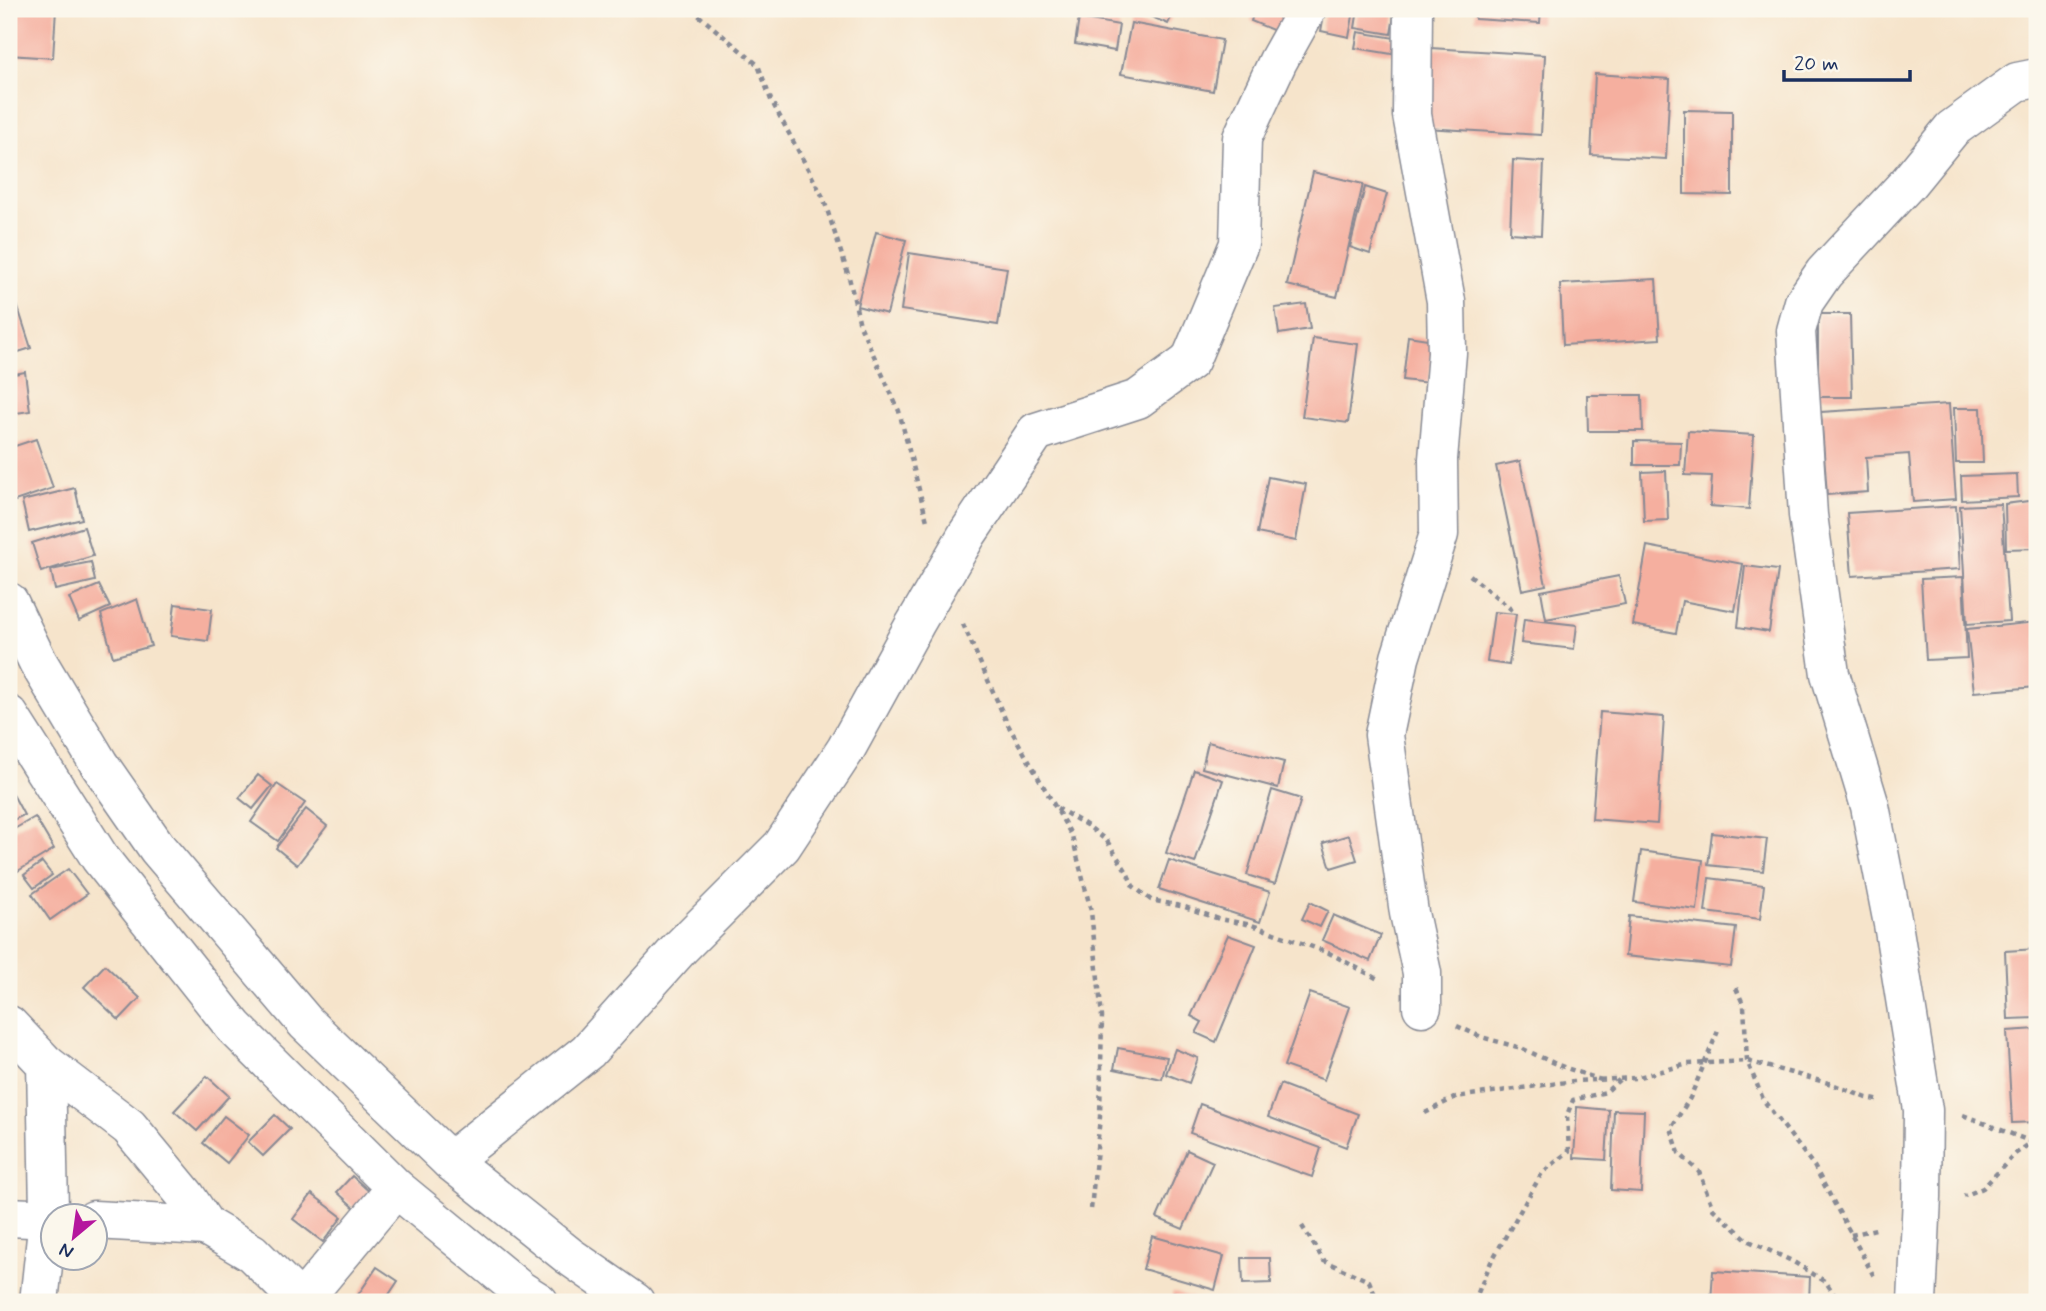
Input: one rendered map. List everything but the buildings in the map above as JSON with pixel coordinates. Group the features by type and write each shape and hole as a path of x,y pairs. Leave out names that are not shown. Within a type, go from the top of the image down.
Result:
{"street":[{"path":"450,1160 588,1051 680,948 782,846 846,749 968,533 1036,432 1138,399 1189,361 1239,244 1242,138 1278,61 1307,9"},
{"path":"1413,9 1412,115 1446,301 1447,353 1438,459 1439,534 1401,657 1384,735 1409,913 1422,973 1422,1007"},
{"path":"1900,1296 1921,1233 1923,1114 1893,924 1870,806 1830,674 1808,515 1797,331 1804,302 1824,273 1908,183 1952,129 2017,82 2037,78"},
{"path":"9,602 38,662 99,764 158,849 306,1023 450,1160 569,1256 635,1302"},
{"path":"9,715 100,858 234,1027 396,1188 520,1290 539,1302"},
{"path":"9,1026 46,1064 128,1127 186,1196 206,1226 252,1253 301,1302 396,1188"},
{"path":"46,1064 50,1202"},
{"path":"9,1217 38,1218"},
{"path":"108,1221 206,1226"},
{"path":"39,1302 43,1272"}],"path":[{"path":"1439,534 1448,550 1467,572 1512,610"},
{"path":"1056,807 1088,825 1107,841 1133,886 1151,900 1185,907 1219,919 1252,925 1329,953 1395,988 1443,1020 1481,1037 1521,1048 1601,1080"},
{"path":"1736,988 1744,1006 1747,1061 1764,1101 1814,1166 1861,1255 1900,1296"},
{"path":"1718,1031 1690,1098 1671,1128 1679,1153 1699,1172 1713,1209 1749,1241 1792,1261 1826,1282 1839,1302"},
{"path":"1424,1113 1456,1097 1574,1081 1635,1078 1688,1064 1747,1061 1832,1084 1867,1098 1923,1114 1963,1115 2032,1142 2015,1154 1983,1188 1957,1199 1921,1233"},
{"path":"1475,1302 1491,1262 1542,1173 1569,1151 1567,1115 1573,1100 1606,1091 1621,1079"},
{"path":"1302,1226 1324,1261 1370,1281 1378,1302"}]}
